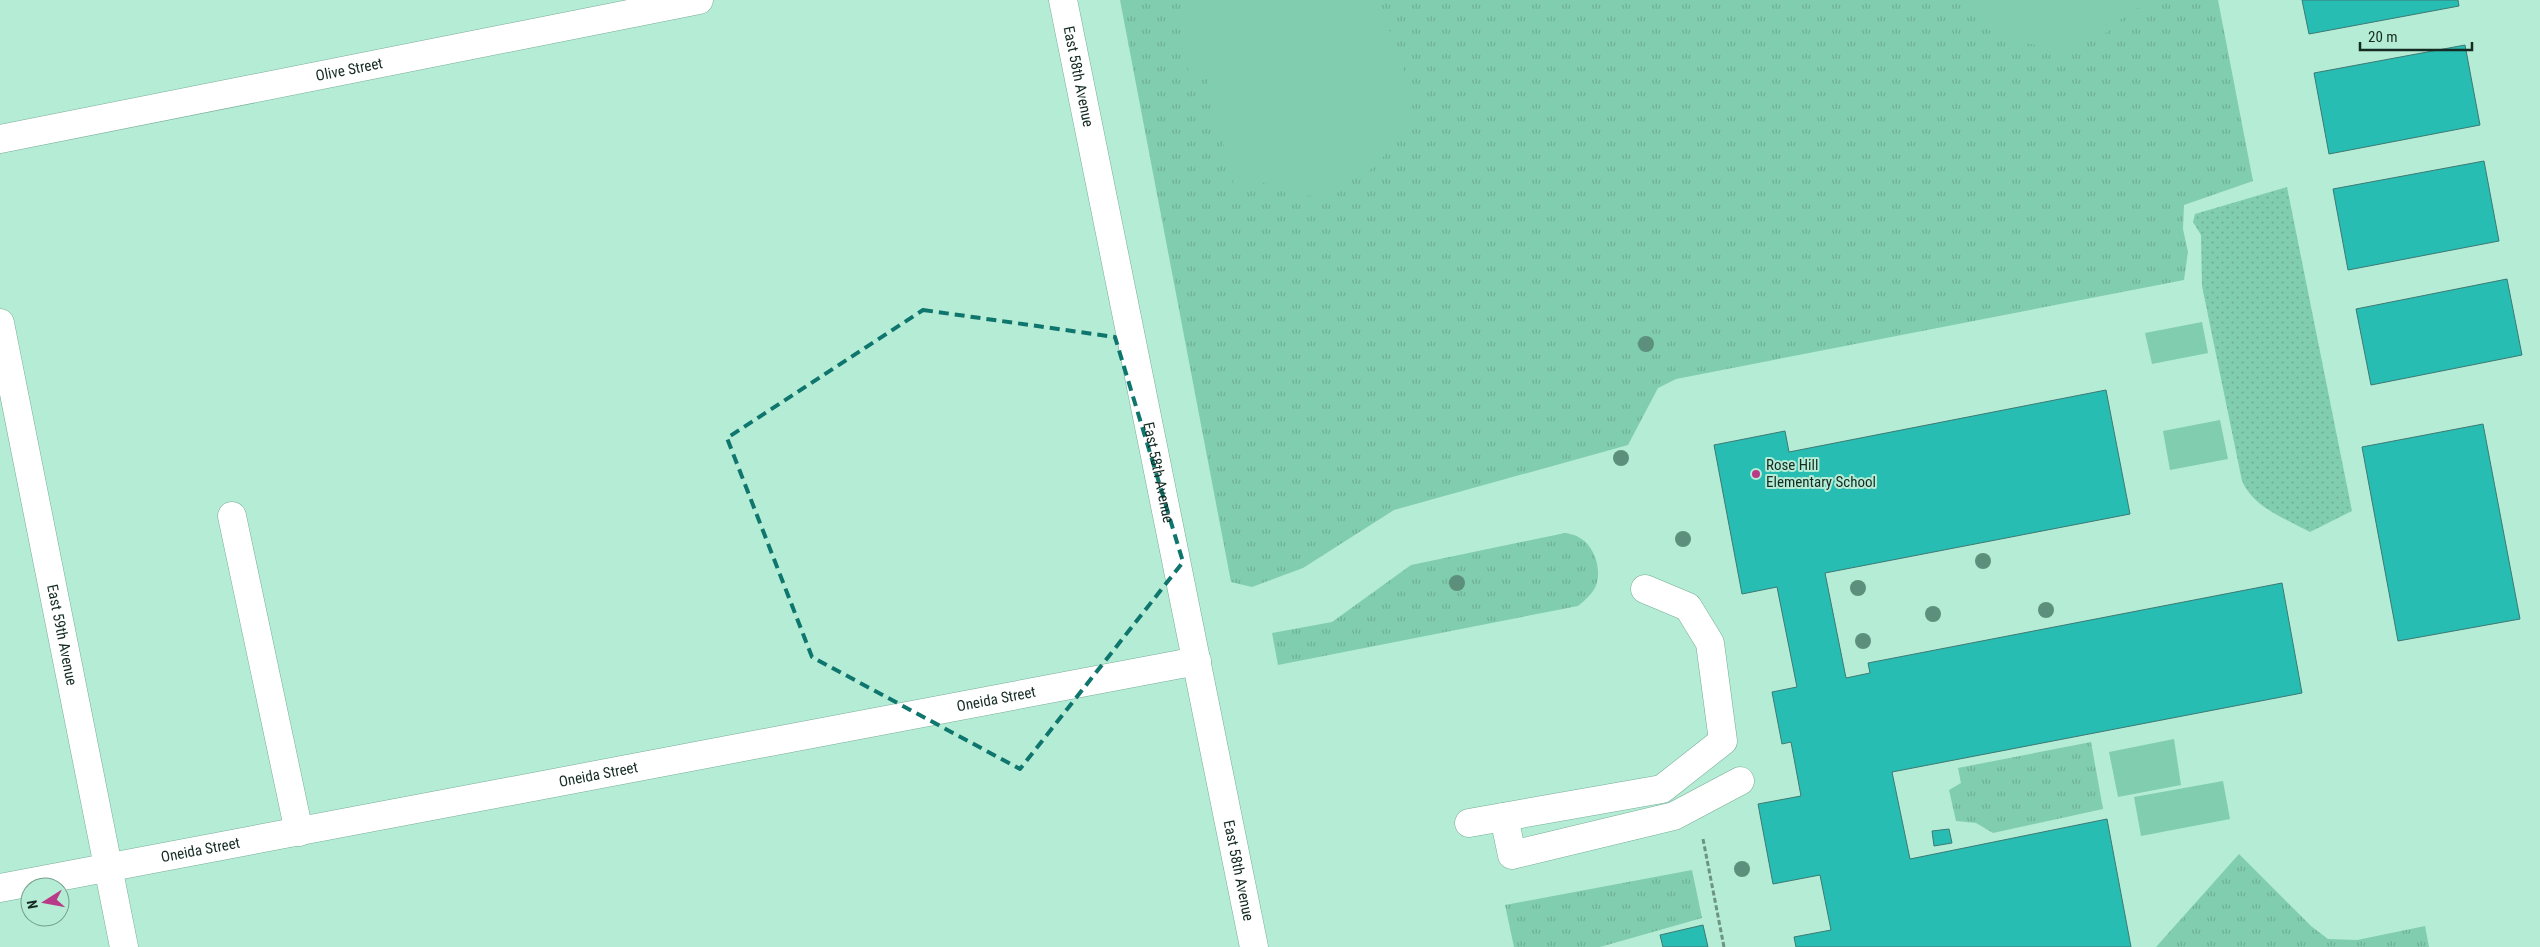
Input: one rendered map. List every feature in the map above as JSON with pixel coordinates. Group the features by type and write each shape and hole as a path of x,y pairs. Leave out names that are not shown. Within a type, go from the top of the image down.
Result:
{"street":[{"name":"Olive Street","path":"0,139 698,0"},
{"name":"East 58th Avenue","path":"1063,0 1254,947"},
{"name":"East 59th Avenue","path":"0,323 124,947"},
{"path":"232,516 299,832"},
{"path":"1469,823 1662,789 1723,741 1710,643 1688,607 1646,589"},
{"name":"Oneida Street","path":"0,888 1197,661"},
{"path":"1504,816 1512,855 1674,816 1740,780"}],"path":[{"path":"1696,804 1724,947"}],"highlighted area":[{"path":"923,310 1115,337 1183,562 1020,769 812,657 727,438"}],"green space":[{"path":"1120,0 2218,0 2253,181 2184,205 2183,229 2188,252 2184,280 1676,379 1658,388 1628,445 1394,510 1303,568 1252,587 1231,582"},
{"path":"1202,0 1251,0 1253,5 1273,0 1365,0 1395,38 1410,92 1404,135 1369,171 1315,197 1260,182 1234,186 1207,79 1192,82 1181,48 1182,19"},
{"path":"1960,0 2153,0 2154,7 2131,9 2108,32 2066,49 2017,42 1984,28"},
{"path":"2287,187 2352,511 2310,532 2262,505 2247,490 2242,481 2202,286 2201,235 2193,222 2195,214"},
{"path":"2202,322 2208,353 2152,364 2145,333"},
{"path":"2220,420 2228,459 2170,470 2163,431"},
{"path":"1565,533 1577,536 1585,542 1593,551 1597,564 1598,576 1596,586 1578,606 1278,665 1272,633 1332,622 1411,565"},
{"path":"2174,739 2181,785 2118,797 2109,752"},
{"path":"2091,742 2103,809 1993,833 1976,823 1956,821 1949,790 1961,783 1958,768"},
{"path":"2223,781 2230,819 2141,836 2134,797"},
{"path":"2239,854 2311,926 2328,939 2357,940 2425,926 2429,947 2156,947"},
{"path":"1692,870 1702,918 1600,947 1514,947 1505,905"}],"building":[{"path":"2302,0 2458,0 2459,6 2309,34"},
{"path":"2465,45 2480,125 2329,154 2314,73"},
{"path":"2484,161 2499,241 2348,270 2333,189"},
{"path":"2507,279 2522,355 2371,385 2356,309"},
{"path":"2106,390 2130,514 1825,573 1846,678 1870,673 1868,663 2282,583 2302,693 1892,772 1910,859 2107,819 2131,947 1796,947 1794,937 1831,930 1820,875 1773,884 1758,804 1801,796 1791,742 1782,744 1772,692 1797,687 1777,587 1742,594 1714,445 1785,431 1789,452"},
{"path":"2483,424 2520,619 2398,641 2362,447"},
{"path":"1949,829 1952,843 1934,846 1932,831"},
{"path":"1703,925 1708,947 1663,947 1660,935"}],"place":[{"name":"Rose Hill Elementary School","path":"1756,474"}]}
